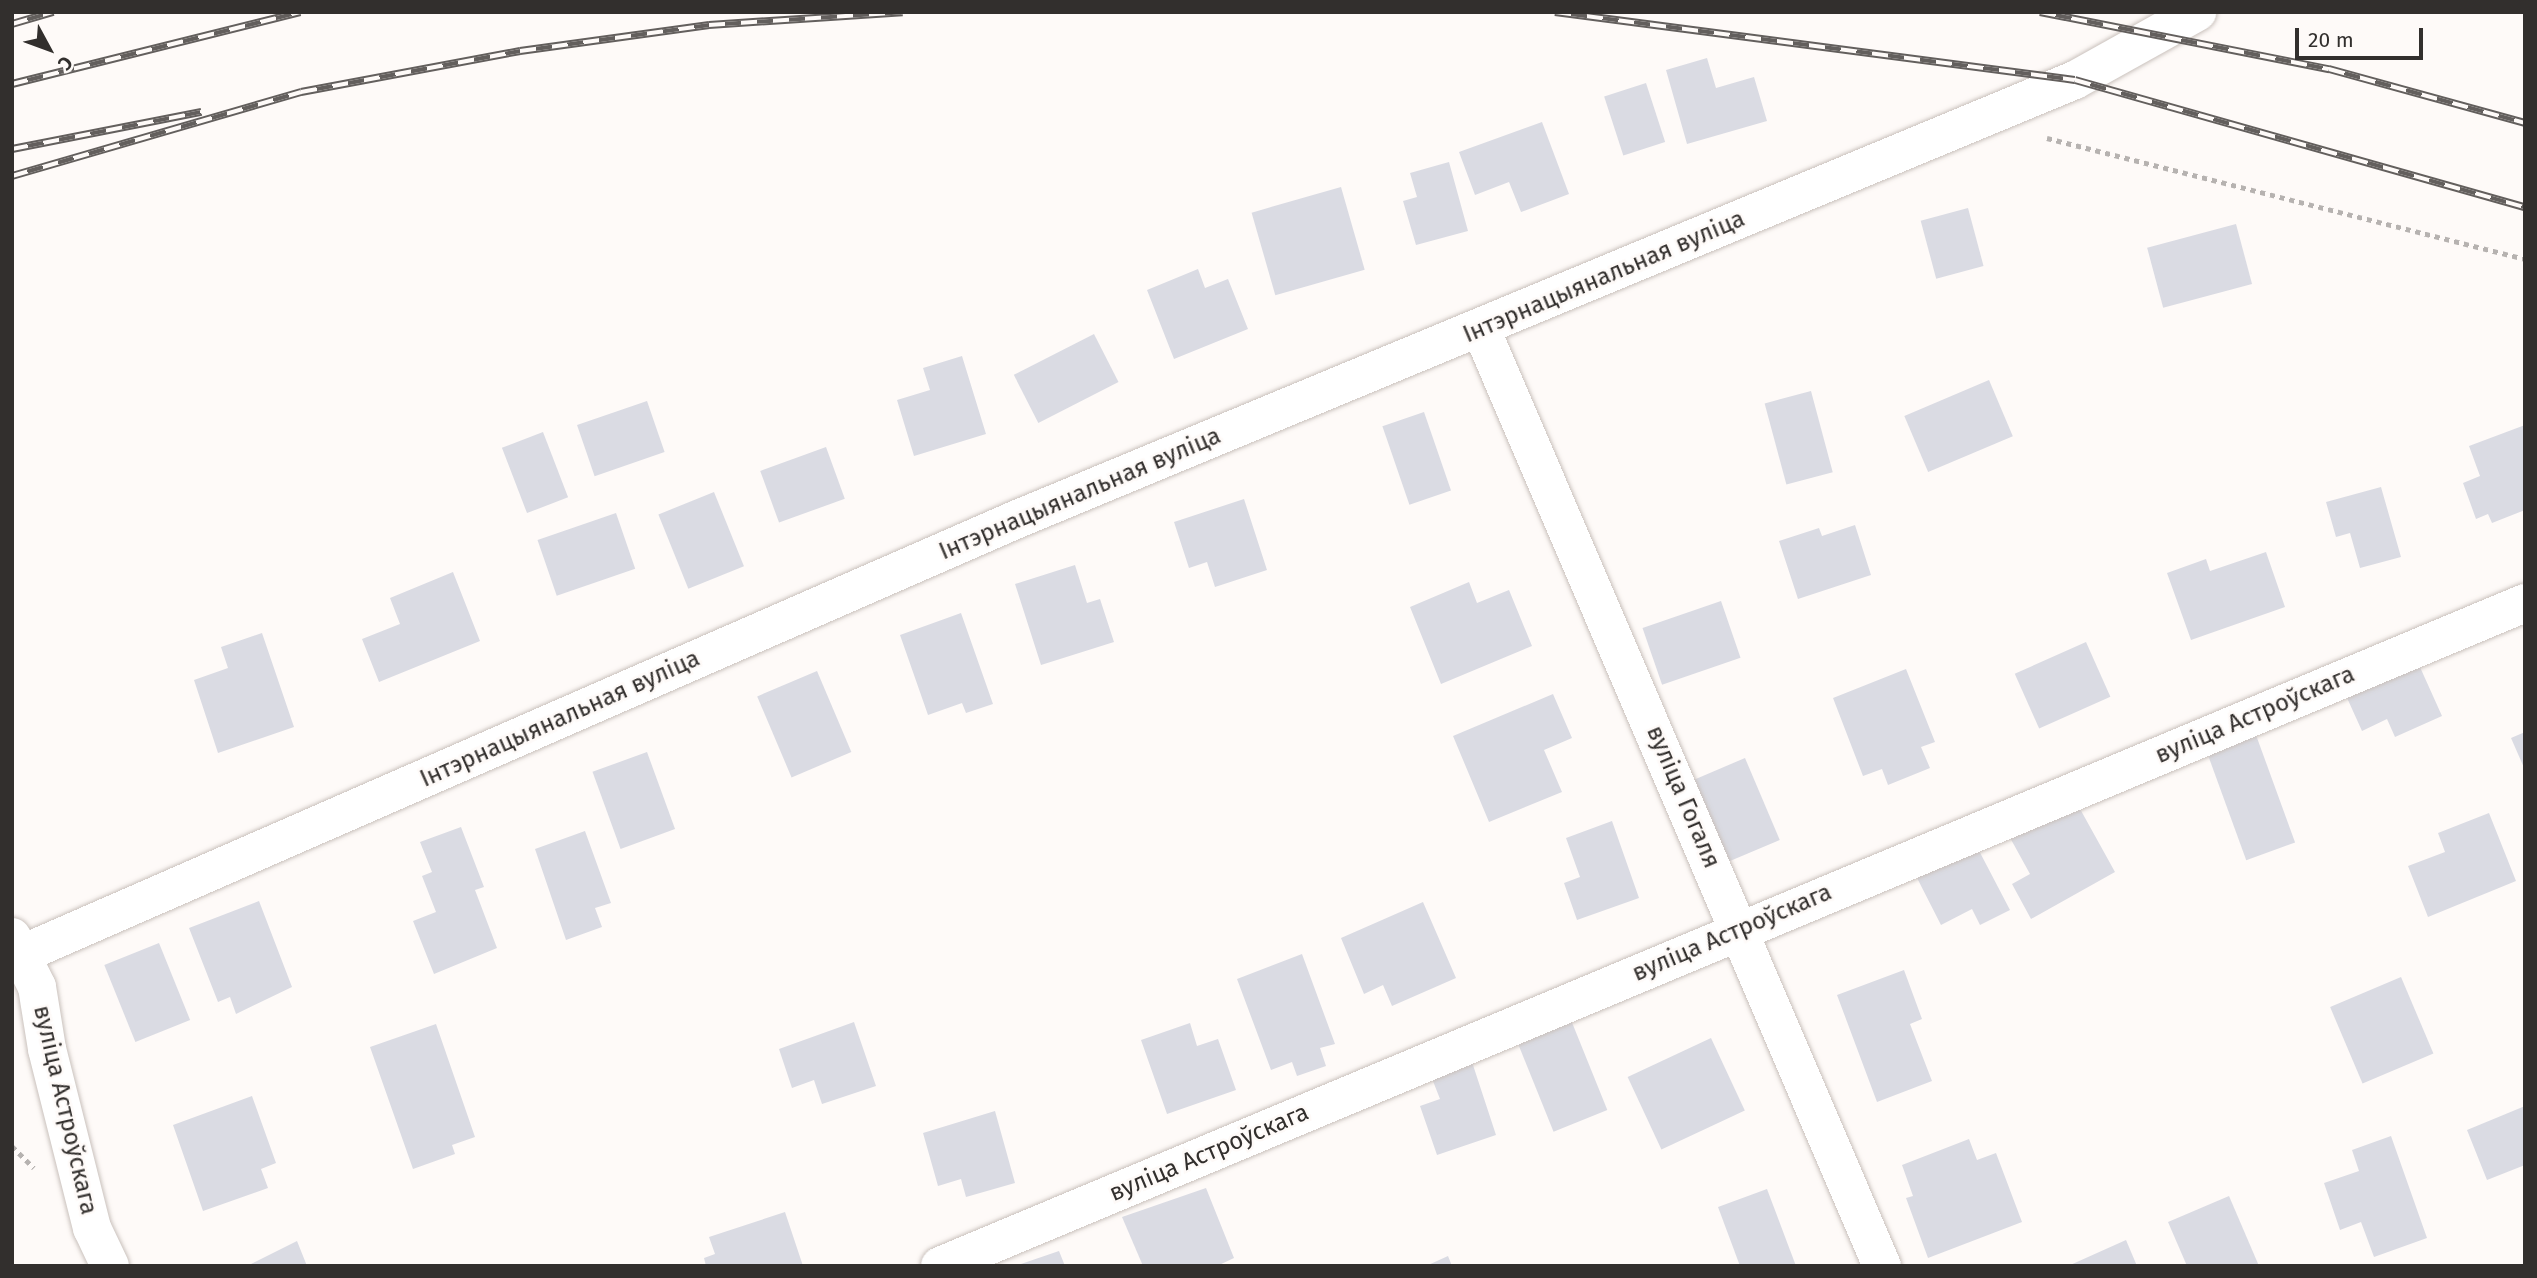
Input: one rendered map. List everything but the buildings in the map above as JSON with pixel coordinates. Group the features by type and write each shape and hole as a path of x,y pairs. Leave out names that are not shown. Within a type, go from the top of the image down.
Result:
{"street":[{"name":"Інтэрнацыянальная вуліца","path":"16,946 1020,518 1481,329 2075,80 2197,12"},
{"name":"вуліца Гогаля","path":"1481,329 1882,1266"},
{"name":"вуліца Астроўскага","path":"940,1266 1740,929 2525,603"},
{"name":"вуліца Астроўскага","path":"16,946 37,987 47,1049 92,1228 110,1266"}],"path":[{"path":"1978,121 2525,260"}],"railway":[{"path":"12,24 53,12"},
{"path":"12,84 300,12"},
{"path":"12,176 301,92 520,51 709,25 903,12"},
{"path":"1555,12 2075,80 2525,207"},
{"path":"2040,12 2329,69 2525,123"},
{"path":"12,149 201,112"}]}
